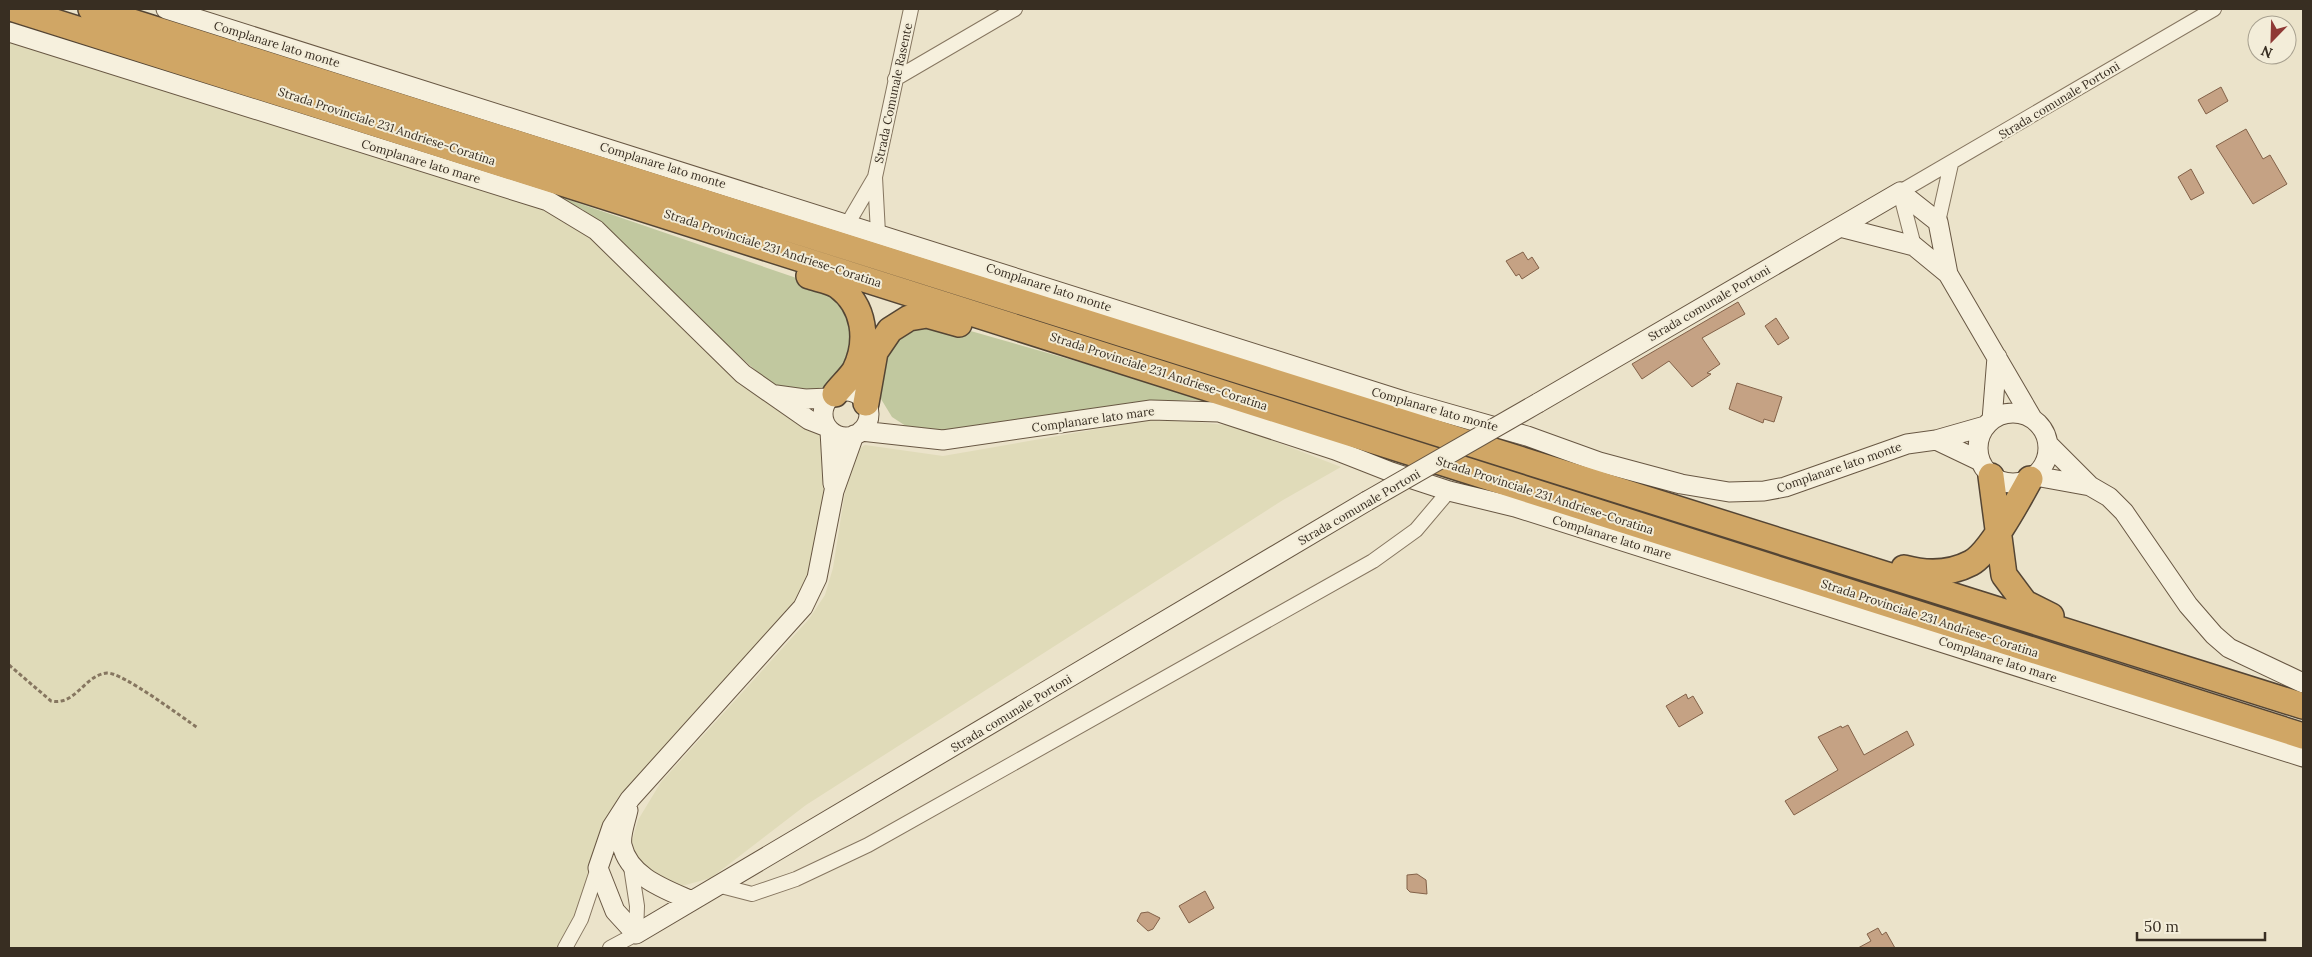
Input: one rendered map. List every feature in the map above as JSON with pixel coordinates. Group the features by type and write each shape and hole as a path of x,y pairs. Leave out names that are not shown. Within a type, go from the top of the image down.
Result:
{"highway":[{"name":"Strada Provinciale 231 Andriese-Coratina","path":"14,9 1094,350 2303,736"},
{"name":"Strada Provinciale 231 Andriese-Coratina","path":"91,9 2303,706"},
{"path":"692,223 725,248 837,286 856,305 863,326 862,350 854,371 832,396"},
{"path":"867,407 875,352 890,330 909,318 928,315 1048,349 1094,350"},
{"path":"1986,468 2004,575 2025,603 2046,614 2122,639 2214,679"},
{"path":"1747,532 1828,546 1917,572 1934,574 1972,563 1998,533 2032,478"}],"street":[{"name":"Complanare lato monte","path":"166,9 1404,400 1527,436 1599,462 1704,489 1742,492 1774,489 1796,484 1916,441 1936,440 1989,423"},
{"name":"Strada Comunale Rasente","path":"875,177 911,9"},
{"path":"895,79 1015,9"},
{"name":"Strada comunale Portoni","path":"610,948 721,886 1367,501 1951,164 2214,9"},
{"name":"Complanare lato mare","path":"9,32 548,201 596,230 743,374 808,420 829,429"},
{"path":"1951,164 1938,222 1948,274 2032,418 2043,429 2048,444 2046,462 2032,478"},
{"path":"848,223 875,177"},
{"path":"875,177 878,233"},
{"path":"1900,192 1938,222"},
{"path":"1900,192 1914,246"},
{"path":"1840,227 1914,246 1948,274"},
{"path":"1986,468 1978,443 1989,423 1997,357"},
{"path":"834,492 829,429 823,416 832,396 849,392 856,394 867,407 909,438"},
{"name":"Complanare lato mare","path":"773,394 805,399 832,396"},
{"path":"565,948 581,919 612,827 630,799 803,607 817,578 834,492 858,433 866,425 867,407"},
{"name":"Complanare lato mare","path":"858,433 942,440 1151,410 1205,410 1233,415 1449,491 1515,507 2303,757"},
{"path":"1989,423 1999,415 2016,413 2032,418"},
{"path":"829,429 842,437 858,433"},
{"path":"1936,440 2010,483 2032,478 2090,486"},
{"path":"2048,444 2090,486 2109,497 2124,512 2188,605 2214,636 2238,652 2303,684"},
{"path":"721,886 752,894 796,879 884,836 1373,561 1416,530 1449,491"},
{"path":"630,799 622,844 631,866 637,906 636,934"},
{"path":"631,866 657,885 692,901"},
{"path":"598,868 615,911 636,934"}],"path":[{"path":"9,665 51,701 59,703 68,699 93,678 108,673 116,675 198,728"}],"shaded area":[{"path":"9,32 548,201 596,230 743,374 827,427 834,491 817,578 630,799 565,948 9,948"},
{"path":"1149,420 1235,426 1341,467 1283,500 806,805 711,878 678,887 662,883 637,860 632,841 638,820 661,782 809,619 825,595 833,568 847,479 855,451 865,445 943,456"}],"green space":[{"path":"549,193 814,284 837,298 850,320 851,343 843,368 824,387 802,391 773,386 717,336 613,233 582,209"},
{"path":"922,322 946,324 1220,402 1192,400 1148,402 943,434 909,428 892,417 881,399 877,377 898,333"}],"building":[{"path":"2221,87 2228,101 2206,114 2198,100"},
{"path":"2246,129 2263,159 2270,155 2287,184 2253,204 2216,146"},
{"path":"2191,169 2204,193 2191,200 2178,177"},
{"path":"1523,252 1528,260 1532,257 1539,268 1522,279 1519,274 1516,276 1506,261"},
{"path":"1738,302 1745,314 1702,338 1720,364 1707,373 1711,374 1692,387 1669,361 1642,379 1632,364"},
{"path":"1776,318 1789,338 1778,345 1765,326"},
{"path":"1737,383 1782,397 1774,422 1764,419 1763,423 1729,409"},
{"path":"1686,694 1688,699 1693,696 1703,713 1679,727 1666,706"},
{"path":"1848,725 1864,755 1907,731 1914,745 1794,815 1785,801 1838,770 1818,737 1841,726 1842,728"},
{"path":"1417,874 1426,880 1427,894 1410,892 1407,889 1407,875"},
{"path":"1205,891 1214,908 1189,923 1179,906"},
{"path":"1148,912 1160,918 1153,929 1148,931 1137,921 1141,913"},
{"path":"1878,928 1882,935 1886,932 1895,948 1858,948 1871,941 1867,934"}]}
